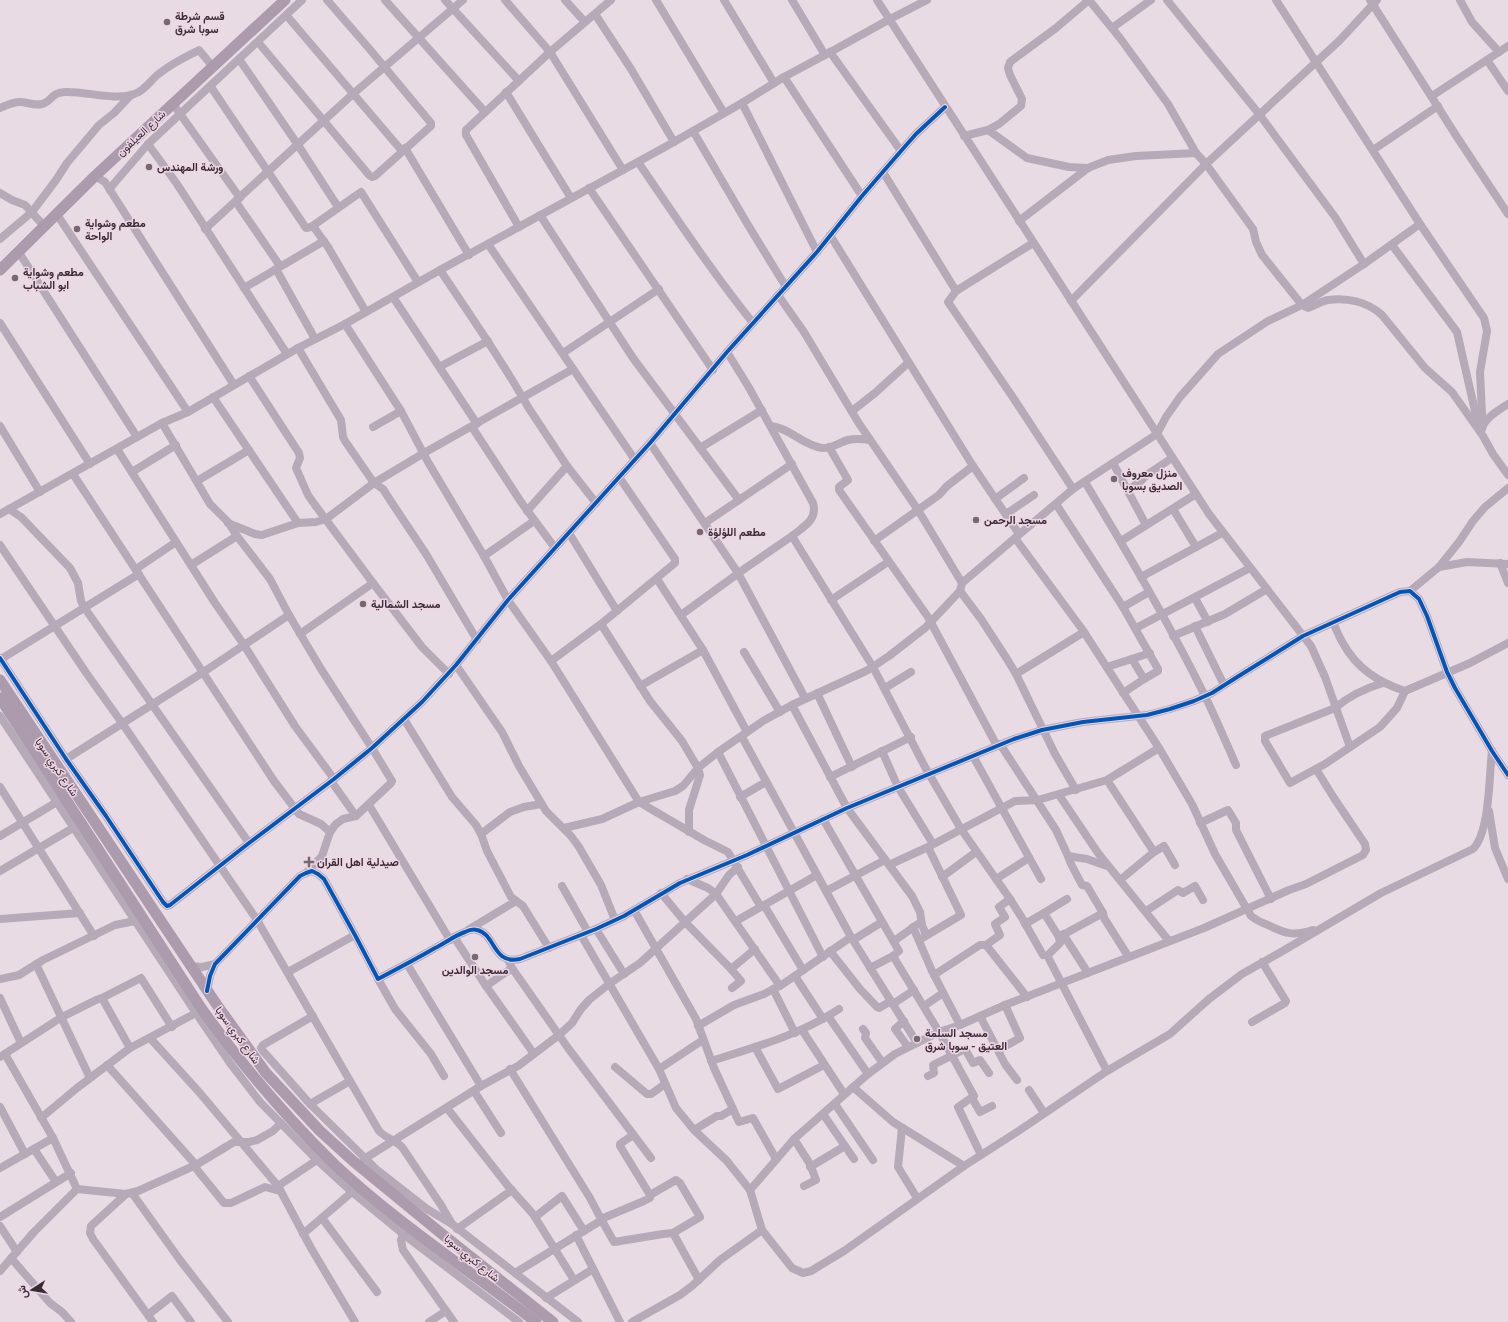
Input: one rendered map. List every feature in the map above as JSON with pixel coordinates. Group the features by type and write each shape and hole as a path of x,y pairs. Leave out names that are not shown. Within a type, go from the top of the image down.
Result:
{"highway":[{"name":"شارع العيلفون","path":"0,270 95,176 285,0"},
{"name":"شارع كبري سوبا","path":"0,680 207,991 258,1063 288,1098 306,1109 320,1131 377,1182 553,1322"},
{"name":"شارع كبري سوبا","path":"0,698 139,920 236,1056 294,1122 336,1165 428,1242 536,1322"},
{"path":"294,1122 306,1109"}],"street":[{"path":"110,190 148,144 287,16 302,0"},
{"path":"258,42 369,174 375,176 431,126 431,123 385,67 326,0"},
{"path":"385,0 485,112"},
{"path":"445,0 519,81"},
{"path":"206,229 354,93 463,0"},
{"path":"505,0 550,52 623,170"},
{"path":"565,0 585,22"},
{"path":"519,227 466,135 466,130 550,52 611,0"},
{"path":"656,0 724,113"},
{"path":"724,0 774,82"},
{"path":"792,0 828,54 901,151"},
{"path":"877,0 1172,458 1222,533 1311,646 1326,676 1335,708 1350,747"},
{"path":"0,514 162,423 188,412 287,354 345,324 418,282 674,142 742,103 774,82 828,54 890,18 927,0"},
{"path":"964,136 988,130 999,124 1021,106 1022,99 1008,68 1010,62 1056,28 1089,0 1112,28 1168,104 1196,153 1206,164 1253,229 1256,242 1262,255 1302,305 1308,308 1328,300 1348,300 1358,302 1375,309 1382,315 1425,368 1452,392 1483,436 1508,476"},
{"path":"1112,28 1151,0"},
{"path":"1167,0 1258,114 1335,218 1364,264"},
{"path":"1276,0 1374,150 1420,224 1484,318 1487,331 1480,372 1482,414 1481,425"},
{"path":"1460,0 1472,22 1499,52"},
{"path":"1071,301 1206,164 1258,114 1340,40 1360,19 1373,1 1438,106 1508,214"},
{"path":"595,14 631,69 674,142"},
{"path":"287,16 404,149 469,255"},
{"path":"1432,96 1508,46"},
{"path":"0,108 13,102 42,104 57,93 64,92 106,96 131,95 142,90 165,68 199,50 213,67"},
{"path":"239,59 298,145 338,207"},
{"path":"1487,60 1508,91"},
{"path":"784,77 862,196"},
{"path":"211,87 306,228 313,226 359,193 363,193 418,282"},
{"path":"506,92 571,198"},
{"path":"0,239 32,212 67,163 99,125 114,113 131,95"},
{"path":"742,103 817,252"},
{"path":"173,104 238,200 278,267 315,339"},
{"path":"1374,150 1438,106"},
{"path":"176,542 84,607 1,658 66,759 167,906 172,904 248,843 295,809 372,748 404,719 449,674 508,600 650,443 753,323 817,252 862,196 916,134 945,107"},
{"path":"988,130 1027,158 1069,167 1088,168"},
{"path":"693,131 786,287"},
{"path":"148,144 206,229 287,354"},
{"path":"1019,221 1088,168 1108,160 1136,156 1196,153"},
{"path":"638,162 737,303 753,323"},
{"path":"883,172 956,291"},
{"path":"95,176 105,182 234,385"},
{"path":"590,188 713,370"},
{"path":"0,193 25,205 44,226"},
{"path":"56,213 188,412"},
{"path":"540,215 633,358 739,500"},
{"path":"564,828 602,819 616,814 639,802 675,791 689,780 698,768 744,734 805,698 873,667 915,637 961,587 1017,536 1073,489 1157,434 1166,417 1180,397 1218,354 1268,320 1302,305 1392,245 1420,224"},
{"path":"313,226 324,241 366,312"},
{"path":"830,235 972,466 1006,514 1017,536 1084,632 1159,748 1192,804 1212,850 1247,909 1257,920 1280,932 1298,934 1323,927"},
{"path":"244,288 324,241"},
{"path":"1033,243 956,291 948,302 1073,489"},
{"path":"488,244 635,460"},
{"path":"1392,245 1457,332 1475,411 1481,425 1483,436"},
{"path":"18,251 137,437"},
{"path":"440,270 488,341 524,397 528,407 567,466 596,503"},
{"path":"562,353 659,289"},
{"path":"778,295 804,332 870,440 918,510 961,587 1016,674 1058,761 1076,790"},
{"path":"393,297 440,366 527,511 555,548"},
{"path":"0,323 90,464"},
{"path":"345,324 400,411 508,600 551,660 639,802 689,832 726,850 731,854 803,970"},
{"path":"440,366 488,341"},
{"path":"298,348 341,420 342,436 345,441 374,483 383,489 392,502 426,554 477,640"},
{"path":"681,615 792,536 810,522 813,516 814,510 812,501 728,352"},
{"path":"852,411 875,393 908,363"},
{"path":"228,522 255,534 262,535 298,523 326,519 374,483 573,368"},
{"path":"249,376 299,453 299,461 296,468 297,473 308,495 422,647 449,674"},
{"path":"213,397 298,523"},
{"path":"1481,425 1508,404"},
{"path":"700,448 762,410"},
{"path":"373,426 400,411"},
{"path":"162,423 210,504 228,522 270,578 289,615 321,669 392,781 356,816 341,820 330,832 324,853 306,873 284,892 215,964 210,976 207,991"},
{"path":"0,426 40,492"},
{"path":"771,426 781,428 808,444 824,448 830,448 849,440 870,440"},
{"path":"650,443 738,573 805,698"},
{"path":"132,472 176,445"},
{"path":"830,448 848,480 839,487 839,490 930,622 998,745 1038,800 1061,839 1071,864 1082,885 1087,886 1103,913 1104,918 1128,956"},
{"path":"117,449 295,726 356,816"},
{"path":"196,481 249,450"},
{"path":"1128,490 1172,458"},
{"path":"1113,463 1146,525"},
{"path":"705,523 792,464"},
{"path":"527,511 567,466"},
{"path":"874,541 939,495 945,488 972,466"},
{"path":"73,474 254,752 299,814 321,824 330,832"},
{"path":"551,660 601,624 674,565 676,560 619,477"},
{"path":"995,499 1024,478"},
{"path":"1085,482 1121,541 1162,615 1205,696 1236,765"},
{"path":"1410,592 1439,567 1485,507 1508,488"},
{"path":"1006,514 1034,494"},
{"path":"1121,541 1196,494"},
{"path":"1056,504 1123,607 1159,670 1123,693"},
{"path":"9,509 22,517 70,568 78,583 81,602 84,607 248,843"},
{"path":"1172,509 1196,547"},
{"path":"484,556 534,521"},
{"path":"1141,576 1222,533"},
{"path":"568,534 617,611"},
{"path":"191,565 237,536"},
{"path":"792,536 873,667 929,775 961,829 1010,899 1043,955"},
{"path":"0,545 257,920 379,1130 402,1147 455,1227"},
{"path":"831,600 888,562"},
{"path":"1439,567 1467,562 1504,563 1508,583"},
{"path":"1136,628 1250,568"},
{"path":"657,579 703,650 766,782 793,833 852,938 916,1043"},
{"path":"300,634 373,583"},
{"path":"1173,636 1225,614 1267,589"},
{"path":"508,960 520,959 596,929 616,920 687,879 736,864 766,846 847,808 998,745 1042,730 1102,719 1138,716 1170,709 1205,696 1303,636 1394,594 1405,591 1410,592 1419,599 1447,672 1462,701 1508,775"},
{"path":"1123,607 1149,592"},
{"path":"1195,598 1208,622"},
{"path":"66,759 202,673 289,615"},
{"path":"1333,622 1344,645 1351,655 1371,675 1384,683 1405,691"},
{"path":"601,624 656,710 682,741 698,768 700,776 689,810 689,832"},
{"path":"1195,626 1224,685"},
{"path":"1016,674 1084,632"},
{"path":"1384,683 1362,691 1342,702 1335,708 1267,734 1264,739 1290,783 1316,769 1380,727 1397,708 1405,691 1508,643"},
{"path":"640,686 703,650"},
{"path":"744,652 780,712"},
{"path":"1107,667 1150,653"},
{"path":"1132,659 1144,679"},
{"path":"456,665 502,732 519,766 550,816 564,828 579,848 601,885 616,920"},
{"path":"885,688 911,672"},
{"path":"817,693 852,767"},
{"path":"792,705 847,808 912,896 920,912 921,922 926,935"},
{"path":"0,716 73,828 139,920 196,1014 245,1083 280,1125 314,1162 351,1193 519,1322"},
{"path":"404,719 452,797 473,821 481,834 490,857 511,896 523,906 549,948"},
{"path":"830,777 910,737"},
{"path":"826,891 856,875 931,846 1015,801 1038,800 1107,780 1159,748"},
{"path":"882,751 898,787 931,846 942,877 961,915 919,940"},
{"path":"562,886 584,934 610,984 659,1069 673,1102 680,1114 694,1130 721,1154 750,1190 762,1230 792,1268 799,1272 807,1273 844,1250 980,1155 1013,1135 1107,1071 1170,1034 1209,999 1242,974 1381,893 1473,849 1480,840 1488,805 1492,751"},
{"path":"718,752 823,957"},
{"path":"973,756 1041,880"},
{"path":"750,1190 794,1139 882,1062 908,1047 939,1032 960,1025 1004,1005 1169,941 1271,899 1306,884 1362,855 1366,850 1365,844 1316,769"},
{"path":"1107,780 1154,852"},
{"path":"740,797 766,782"},
{"path":"0,787 94,936"},
{"path":"1059,795 1098,853 1169,941"},
{"path":"0,836 57,802"},
{"path":"481,834 510,812 524,806 542,804"},
{"path":"369,805 452,939 534,1054"},
{"path":"1488,805 1495,848 1508,879"},
{"path":"1200,823 1228,810 1236,823 1236,830 1271,899"},
{"path":"823,819 899,952 870,968"},
{"path":"0,871 73,828"},
{"path":"1120,880 1154,852 1164,846 1175,865"},
{"path":"942,877 976,852"},
{"path":"1068,856 1087,859 1109,866"},
{"path":"996,879 1029,858"},
{"path":"364,1159 477,1088 518,1066 559,1035 572,1023 584,1005 640,963 716,894 736,864"},
{"path":"306,873 315,872 322,877 395,1009 431,1054 444,1076"},
{"path":"736,921 817,875"},
{"path":"687,879 711,889 736,921 755,949 798,1031 844,1094"},
{"path":"1146,911 1178,890 1183,894 1194,886 1203,900"},
{"path":"661,893 685,922 731,969 741,982 732,988"},
{"path":"934,975 980,945 986,945 1000,935 995,924 1005,918 1000,907 1010,899"},
{"path":"1025,924 1067,899"},
{"path":"378,979 467,931 516,901"},
{"path":"634,910 686,1000 698,1026 711,1061 740,1122 752,1118 776,1159"},
{"path":"0,919 80,913"},
{"path":"1044,913 1088,973"},
{"path":"1061,936 1103,913"},
{"path":"0,979 19,975 36,964 115,925 139,920"},
{"path":"698,1026 734,1005 776,987 795,976 830,951 882,922"},
{"path":"894,941 921,922"},
{"path":"913,927 934,975 960,1025"},
{"path":"596,929 624,974"},
{"path":"467,931 476,930 481,932 499,954 508,960 512,968 582,1068 651,1158"},
{"path":"288,972 355,935"},
{"path":"1061,936 1060,943 1048,955 1107,1071"},
{"path":"986,945 1027,997"},
{"path":"731,969 755,949"},
{"path":"830,951 877,1008 892,1003 914,990"},
{"path":"893,956 939,1032 974,1096 972,1098 981,1112 992,1106"},
{"path":"1252,1022 1286,1001 1262,962"},
{"path":"36,964 90,1078"},
{"path":"190,966 202,967 215,964"},
{"path":"407,964 501,1133"},
{"path":"486,986 512,968"},
{"path":"795,976 868,1074"},
{"path":"77,1189 71,1173 41,1118 3,1055 62,1017 141,978 172,1027"},
{"path":"924,1006 943,993"},
{"path":"0,998 21,1043"},
{"path":"102,998 130,1048"},
{"path":"998,1050 1020,1038 1004,1005"},
{"path":"711,1061 798,1031 839,1009"},
{"path":"41,1118 130,1048 196,1014"},
{"path":"313,1016 263,1045 261,1048 306,1109 364,1159 427,1209 455,1227 578,1322"},
{"path":"980,1016 1005,1064 1017,1080"},
{"path":"904,1022 895,1029 908,1047"},
{"path":"863,1029 866,1033 865,1038 882,1062"},
{"path":"150,1038 199,1092 279,1188 303,1234 355,1322"},
{"path":"659,1069 703,1040"},
{"path":"755,1047 778,1089 824,1065"},
{"path":"928,1076 934,1072 932,1065 966,1049 972,1063 980,1060 989,1072"},
{"path":"107,1066 195,1165 224,1203 231,1203 265,1187 279,1188 314,1162"},
{"path":"615,1067 647,1094 651,1094 665,1084"},
{"path":"510,1069 590,1198 601,1219 614,1242 672,1233 699,1218 699,1216 677,1180 674,1180 650,1195 650,1198 601,1219 515,1273"},
{"path":"306,1109 350,1081"},
{"path":"853,1087 902,1128 964,1166"},
{"path":"1029,1090 1044,1113"},
{"path":"972,1098 958,1107 980,1155"},
{"path":"835,1104 873,1160"},
{"path":"0,1107 25,1154"},
{"path":"447,1108 535,1217 574,1280"},
{"path":"694,1130 717,1116 721,1116 733,1109"},
{"path":"823,1114 854,1160"},
{"path":"834,1130 846,1120"},
{"path":"153,1322 93,1239 90,1233 91,1226 129,1194 195,1165 234,1142 253,1142 269,1134 280,1125"},
{"path":"280,1125 351,1193"},
{"path":"902,1128 898,1168 918,1198"},
{"path":"633,1135 620,1144 620,1146 650,1195"},
{"path":"0,1168 52,1138"},
{"path":"794,1139 816,1180 804,1186"},
{"path":"810,1167 845,1146"},
{"path":"34,1149 56,1182"},
{"path":"0,1217 71,1173"},
{"path":"0,1271 46,1218 77,1189 129,1194 228,1322"},
{"path":"455,1227 512,1190"},
{"path":"303,1234 351,1193"},
{"path":"535,1217 562,1196 584,1230"},
{"path":"322,1218 378,1292"},
{"path":"0,1226 14,1255 50,1303 62,1312 71,1322"},
{"path":"632,1322 680,1295 699,1280 720,1260 762,1230"},
{"path":"672,1233 699,1280"},
{"path":"404,1234 401,1240 403,1250 454,1322"},
{"path":"576,1235 620,1322"},
{"path":"546,1298 594,1269"},
{"path":"148,1314 172,1296 191,1322"},
{"path":"429,1322 446,1311"}],"cycle path":[{"path":"0,658 66,759 163,902 167,906 170,905 334,779 372,748 422,702 456,665 508,600 650,443 727,352 817,252 862,196 901,151 916,134 945,107"},
{"path":"207,991 210,976 215,964 300,876 306,873 312,871 324,879 378,979 457,935 471,930 477,930 488,937 499,954 504,958 511,960 520,959 596,929 624,916 680,883 747,855 847,808 1014,739 1042,730 1083,722 1147,715 1194,701 1212,693 1303,636 1400,592 1410,591 1419,599 1427,616 1447,672 1455,688 1508,775"}],"place":[{"name":"قسم شرطة سوبا شرق","path":"167,22"},
{"name":"ورشة المهندس","path":"149,167"},
{"name":"مطعم وشواية الواحة","path":"77,229"},
{"name":"مطعم وشواية ابو الشباب","path":"15,278"},
{"name":"منزل معروف الصديق بسوبا","path":"1114,479"},
{"name":"مسجد الرحمن","path":"976,520"},
{"name":"مطعم اللؤلؤة","path":"700,532"},
{"name":"مسجد الشمالية","path":"363,604"},
{"name":"صيدلية اهل القران","path":"309,862"},
{"name":"مسجد الوالدين","path":"475,957"},
{"name":"مسجد السلمة العتيق - سوبا شرق","path":"917,1039"}]}
